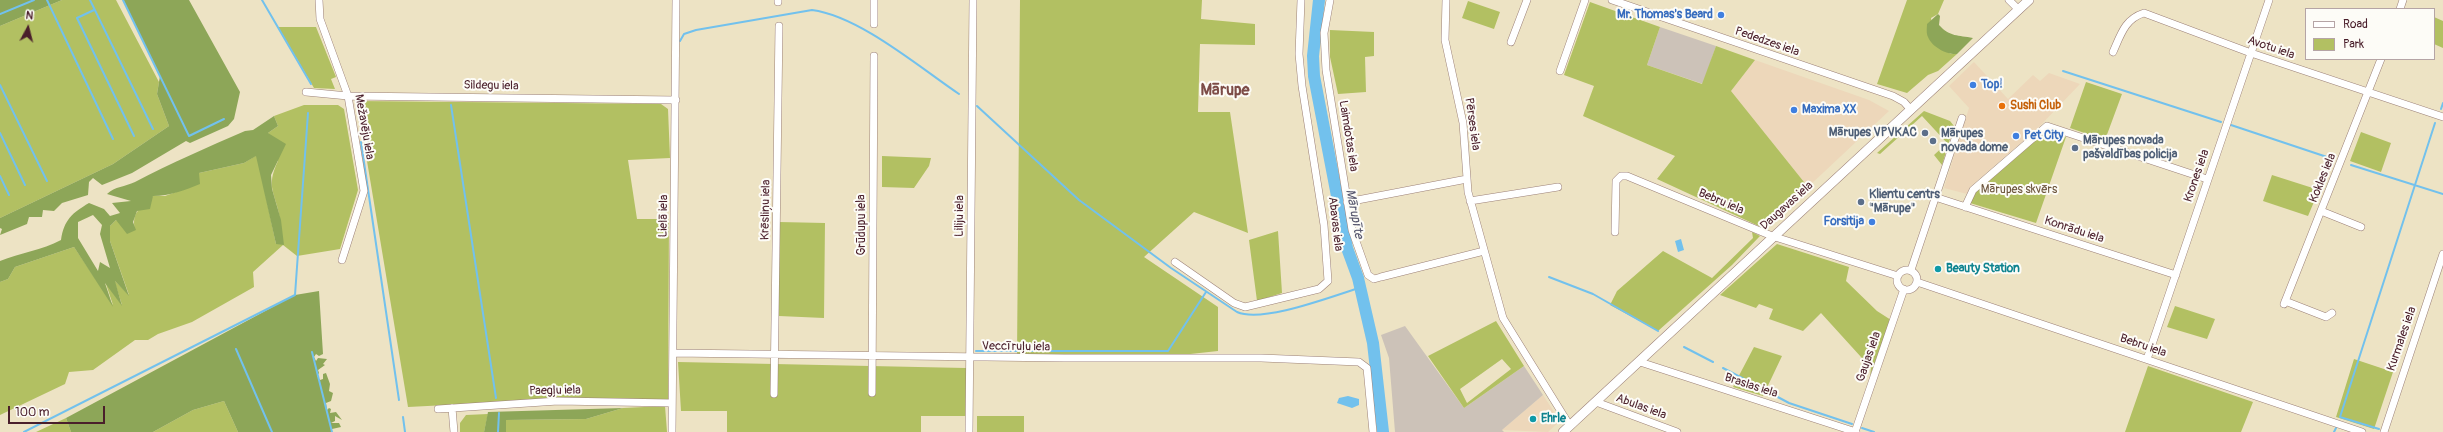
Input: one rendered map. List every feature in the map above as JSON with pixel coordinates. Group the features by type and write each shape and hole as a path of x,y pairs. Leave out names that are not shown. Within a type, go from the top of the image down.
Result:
{"main road":[{"name":"Daugavas iela","path":"1566,429 1640,362 1772,236 1911,110 2029,0"}],"street":[{"name":"Mežavēju iela","path":"319,0 320,19 348,96 364,190 342,260"},
{"name":"Lielā iela","path":"672,432 676,0"},
{"path":"874,0 874,24"},
{"name":"Liliju iela","path":"969,432 973,0"},
{"name":"Abavas iela","path":"1175,262 1234,303 1244,307 1258,305 1319,289 1328,281 1324,225 1302,86 1299,54 1301,0"},
{"name":"Laimdotas iela","path":"1330,0 1324,34 1326,70 1347,202"},
{"name":"Pērses iela","path":"1446,0 1445,40 1463,123 1470,201 1503,318 1566,429"},
{"path":"1511,42 1527,0"},
{"path":"1560,71 1586,0"},
{"name":"Pededzes iela","path":"1612,0 1893,96 1904,102 1911,110"},
{"path":"2009,0 2019,10"},
{"name":"Krones iela","path":"2146,359 2269,0"},
{"name":"Avotu iela","path":"2113,52 2127,22 2133,17 2144,13 2251,53 2443,117"},
{"name":"Krēsliņu iela","path":"774,394 779,26"},
{"name":"Grūdupu iela","path":"872,394 874,56"},
{"name":"Kokles iela","path":"2332,313 2326,317 2284,302 2380,60"},
{"name":"Sildegu iela","path":"306,92 348,96 676,100"},
{"path":"1910,270 1962,118"},
{"path":"1965,207 1973,190 2047,126 2207,179"},
{"name":"Bebru iela","path":"1615,232 1616,181 1621,176 1627,176 1772,236 1898,276"},
{"path":"1467,179 1347,202 1357,249 1368,275 1374,278 1484,251"},
{"path":"1470,201 1558,186"},
{"name":"Konrādu iela","path":"1935,197 2176,275"},
{"path":"2321,211 2362,227"},
{"name":"Kurmales iela","path":"2384,432 2443,254"},
{"path":"1910,270 1916,275 1917,282 1912,289 1904,289 1898,284 1898,276 1903,271 1910,270"},
{"name":"Bebru iela","path":"1917,282 2362,432"},
{"name":"Gaujas iela","path":"1855,432 1904,289"},
{"name":"Veccīruļu iela","path":"673,353 970,357 1261,358 1359,362 1367,368 1373,432"},
{"name":"Braslas iela","path":"1640,362 1855,432"},
{"name":"Paegļu iela","path":"438,409 558,401 672,403"},
{"name":"Abulas iela","path":"1596,402 1677,432"},
{"path":"452,408 454,432"}],"shaded area":[{"path":"1660,27 1716,46 1703,84 1647,65"},
{"path":"1755,60 1869,100 1889,111 1808,187 1731,91"},
{"path":"1974,62 2008,99 2033,75 2040,81 2049,73 2080,84 2037,129 1970,187 1967,194 1944,188 1969,108 1949,86"},
{"path":"1405,326 1464,408 1524,366 1543,395 1502,430 1504,432 1395,432 1389,358 1381,335"},
{"path":"1543,395 1560,421 1548,432 1502,430"}],"green space":[{"path":"0,0 62,0 0,26"},
{"path":"62,0 116,0 159,82 157,94 169,126 113,164 0,218 0,26"},
{"path":"123,0 189,0 240,92 234,119 228,126 190,143 186,141 132,173 102,185 93,178 89,182 88,195 62,203 54,211 43,210 42,217 29,217 27,224 0,235 2,229 0,228 0,218 113,164 169,126 157,94 160,76"},
{"path":"1020,0 1202,0 1201,19 1255,24 1255,45 1200,44 1198,112 1230,112 1248,233 1194,212 1144,257 1218,307 1218,351 1172,356 1017,355"},
{"path":"1907,0 1944,0 1938,14 1931,18 1935,45 1951,54 1957,54 1938,71 1928,75 1907,93 1877,84"},
{"path":"1468,1 1500,12 1494,29 1462,18"},
{"path":"1590,2 1660,27 1647,65 1702,84 1716,46 1755,60 1731,91 1808,187 1763,228 1657,179 1675,156 1583,116 1594,86 1564,75"},
{"path":"1938,14 1940,16 1939,25 1947,32 1954,35 1973,38 1957,54 1940,50 1930,41 1928,37 1927,24"},
{"path":"2435,17 2443,21 2443,48 2435,44"},
{"path":"278,27 316,27 336,77 331,79 335,89 314,88"},
{"path":"1330,30 1374,32 1374,56 1365,57 1366,92 1338,94 1330,57"},
{"path":"2086,82 2122,94 2105,140 2070,128"},
{"path":"357,101 661,104 668,109 670,158 628,160 637,219 669,219 668,399 563,399 408,407"},
{"path":"304,105 338,105 344,109 358,190 340,249 297,256 283,245 253,272 254,287 192,322 158,334 148,340 135,340 93,370 69,372 65,384 0,415 0,282 8,279 15,267 74,247 113,305 105,281 122,305 114,280 129,295 110,241 110,226 116,220 135,230 134,218 136,214 153,196 165,196 176,192 199,173 244,163 257,155 276,244 280,222 272,178 278,161 268,133 278,126 274,116"},
{"path":"1924,111 1950,121 1954,126 1942,165 1934,155 1947,143 1922,116 1880,154 1877,153"},
{"path":"274,116 278,126 268,133 286,144 271,175 272,189 281,220 284,245 276,244 256,156 244,163 199,173 200,184 171,194 153,196 150,209 137,211 133,222 136,230 127,234 116,220 110,226 110,241 129,296 115,281 122,306 105,283 113,307 74,247 15,267 8,279 0,282 0,261 61,240 64,227 73,214 89,203 104,209 110,216 120,213 112,203 131,201 107,194 110,191 135,182 245,131 253,130","holes":["93,215 102,225 100,234 110,268 100,262 98,271 78,238 78,222"]},
{"name":"Mārupes skvērs","path":"2050,131 2066,137 2036,223 1970,203 1970,196 2044,133"},
{"path":"2361,132 2391,143 2381,172 2350,161"},
{"path":"882,156 931,158 929,166 914,188 882,187"},
{"path":"2272,175 2319,190 2308,216 2263,201"},
{"path":"779,222 825,223 824,318 779,316"},
{"path":"1278,231 1282,293 1257,301 1249,240"},
{"path":"1752,232 1760,236 1732,265 1658,331 1610,305 1617,291 1663,251 1712,278 1753,238"},
{"path":"1777,244 1849,267 1846,281 1877,311 1891,320 1870,376 1871,368 1821,313 1803,331 1769,319 1773,309 1759,304 1756,308 1720,295"},
{"path":"319,291 323,354 319,356 316,354 314,357 316,361 318,358 327,359 323,364 325,365 318,370 319,373 317,376 320,380 323,379 323,374 326,373 330,384 329,391 333,393 331,401 326,403 327,410 329,408 331,409 330,413 336,412 342,420 335,416 335,421 331,423 339,423 341,427 332,429 332,432 238,432 224,401 193,410 153,432 71,432 66,418 295,295"},
{"path":"2175,306 2215,319 2207,339 2167,327"},
{"path":"1496,321 1524,366 1464,408 1428,356","holes":["1502,359 1511,369 1467,403 1460,389"]},
{"path":"1754,347 1782,356 1763,396 1733,387"},
{"path":"2354,359 2393,372 2374,429 2336,417"},
{"path":"678,362 966,368 966,416 921,416 921,432 727,432 727,411 681,411"},
{"path":"2148,366 2253,402 2241,432 2125,432"},
{"path":"224,401 238,432 153,432 193,410"},
{"path":"665,406 667,432 506,432 506,420 586,419 623,408"},
{"path":"623,408 586,419 506,420 506,432 484,432 488,412"},
{"path":"488,414 484,432 460,432 460,423 466,415"},
{"path":"977,416 1024,416 1024,432 977,432"},
{"path":"66,418 71,432 36,432"}],"water":[{"path":"1681,239 1684,250 1678,252 1675,241"},
{"path":"1348,396 1359,399 1359,405 1352,408 1337,403 1339,398"}],"waterway":[{"path":"0,14 34,0"},
{"path":"47,0 113,139"},
{"path":"90,0 153,129"},
{"path":"123,0 189,136 224,119"},
{"path":"262,0 311,84"},
{"name":"Mārupīte","path":"1319,0 1313,56 1314,76 1347,248 1358,278 1373,343 1383,432"},
{"path":"94,10 77,18 134,136"},
{"path":"680,41 684,34 696,30 812,10 830,14 869,32 959,94"},
{"path":"2063,71 2221,122"},
{"path":"0,85 47,181"},
{"path":"2441,109 2443,103"},
{"path":"451,105 496,398"},
{"path":"977,106 1079,200 1171,268 1237,312 1249,314 1279,312 1297,308 1359,288"},
{"path":"24,432 295,295 308,113"},
{"path":"2379,429 2340,417 2435,123"},
{"path":"2231,125 2330,158"},
{"path":"0,133 25,185"},
{"path":"361,142 399,400"},
{"path":"2351,165 2443,194"},
{"path":"0,176 9,195"},
{"path":"1549,277 1593,294 1658,331"},
{"path":"976,351 1168,351 1206,292"},
{"path":"1684,347 1713,362"},
{"path":"236,349 272,432"},
{"path":"312,352 332,432"},
{"path":"1723,368 1765,390"},
{"path":"1774,395 1789,403 1852,424"},
{"path":"498,432 499,413"},
{"path":"403,417 405,432"},
{"path":"1862,428 1874,432"},
{"path":"2334,432 2336,428"}],"place":[{"name":"Mr. Thomas's Beard","path":"1721,15"},
{"name":"Top!","path":"1973,85"},
{"name":"Sushi Club","path":"2002,106"},
{"name":"Maxima XX","path":"1794,110"},
{"name":"Mārupes VPVKAC","path":"1925,133"},
{"name":"Pet City","path":"2016,136"},
{"name":"Mārupes novada dome","path":"1933,141"},
{"name":"Mārupes novada pašvaldības policija","path":"2075,148"},
{"name":"Klientu centrs \"Mārupe\"","path":"1861,202"},
{"name":"Forsitija","path":"1872,222"},
{"name":"Beauty Station","path":"1938,269"},
{"name":"Ehrle","path":"1533,419"}],"district":[{"name":"Mārupe","path":"1225,91"}]}
